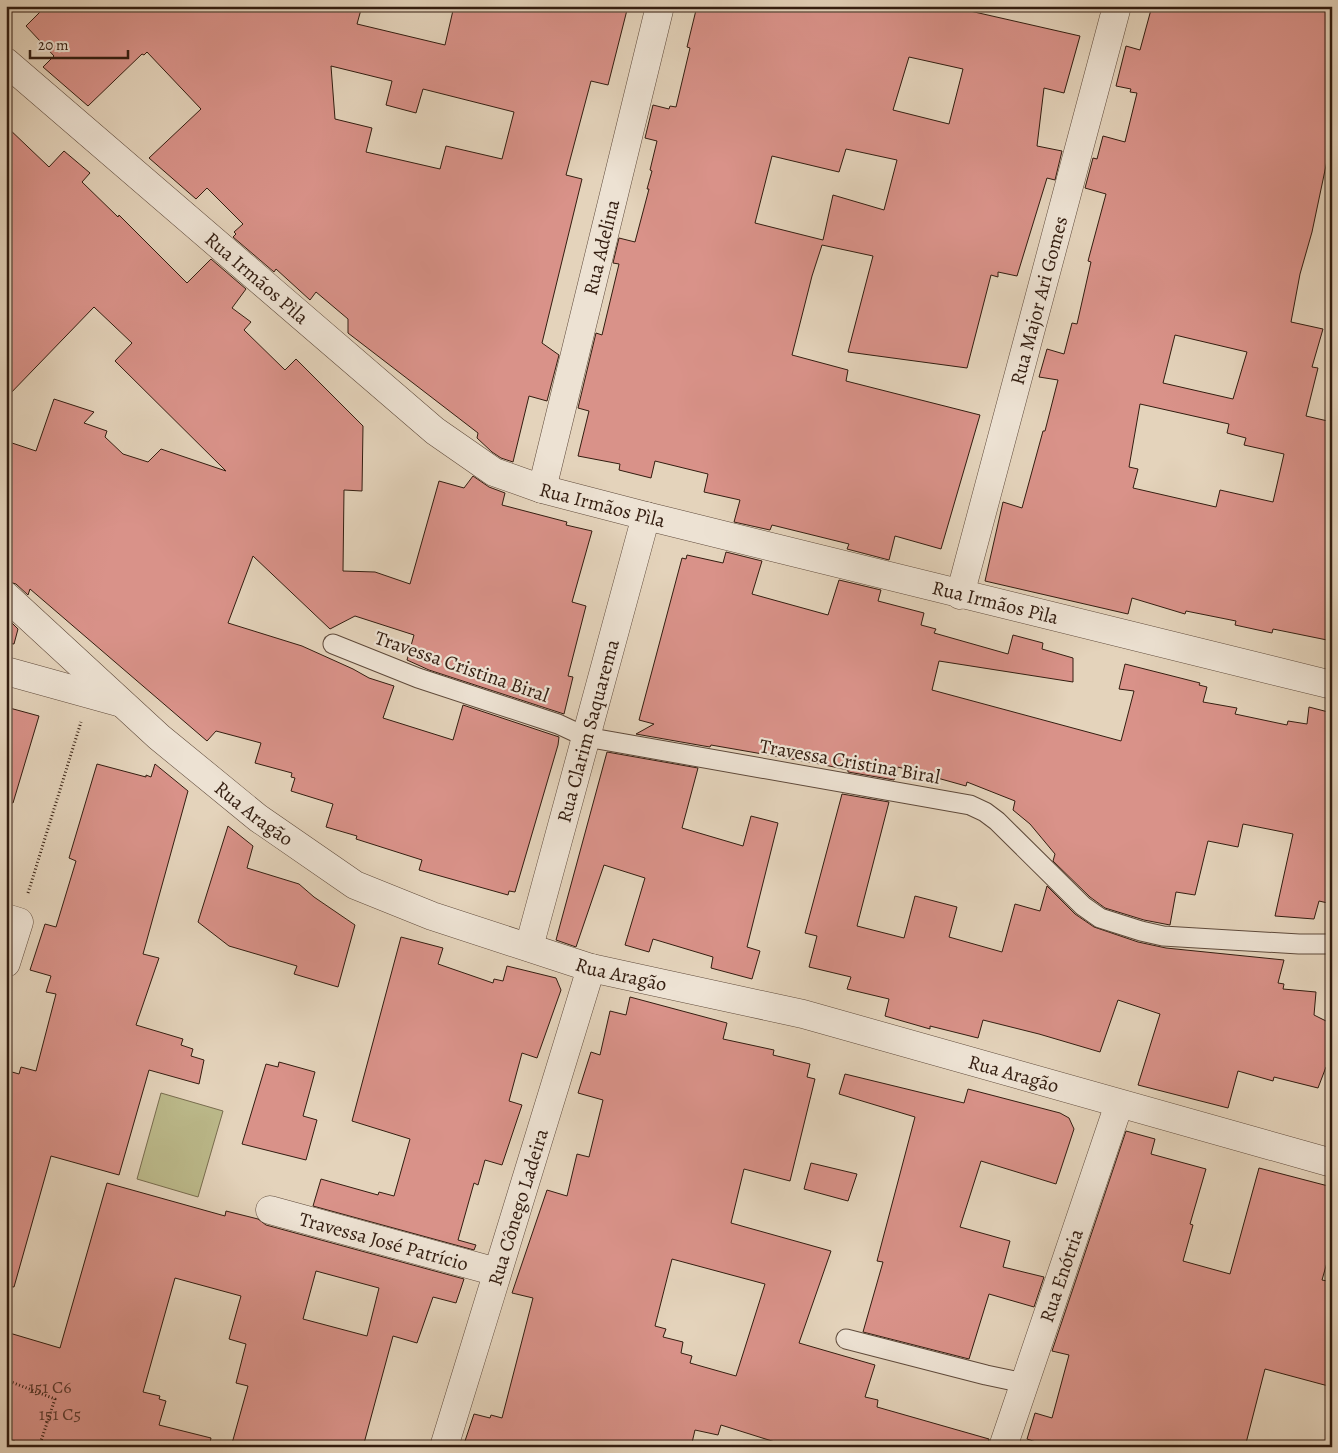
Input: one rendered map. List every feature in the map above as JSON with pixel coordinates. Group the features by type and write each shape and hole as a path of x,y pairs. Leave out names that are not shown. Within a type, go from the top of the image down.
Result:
{"street":[{"name":"Rua Adelina","path":"542,490 660,6"},
{"name":"Rua Major Ari Gomes","path":"960,595 1117,6"},
{"name":"Rua Irmãos Pìla","path":"6,62 435,431 494,472 542,490 960,595 1332,685"},
{"name":"Rua Clarim Saquarema","path":"529,947 646,516"},
{"name":"Rua Aragão","path":"6,596 159,737 258,818 355,885 432,916 592,968 803,1014 1332,1163"},
{"path":"6,671 122,702"},
{"path":"6,963 12,920"},
{"name":"Rua Cônego Ladeira","path":"444,1447 496,1272 592,968"},
{"name":"Rua Enótria","path":"1003,1447 1119,1104"},
{"name":"Travessa José Patrício","path":"270,1210 496,1272"}],"lane":[{"name":"Travessa Cristina Biral","path":"333,644 418,678 558,724 586,737 970,805 986,812 997,821 1083,906 1100,918 1141,932 1189,938 1332,944"},
{"path":"846,1339 986,1376 1024,1383"}],"path":[{"path":"12,920 91,694"},
{"path":"6,1380 55,1399 39,1447"}],"shaded area":[{"path":"161,1093 223,1111 198,1197 137,1179"}],"building":[{"path":"46,6 362,6 357,24 445,45 454,6 628,6 608,85 591,81 566,175 582,179 542,343 559,355 547,401 529,396 513,462 501,458 492,452 477,438 478,433 348,333 348,319 316,292 310,300 276,269 274,272 233,237 236,234 234,232 243,224 207,188 196,199 149,158 201,109 147,52 144,55 142,54 88,106 43,67 54,56 26,26","holes":["331,66 392,81 386,105 416,113 423,89 514,112 502,159 446,146 440,169 366,152 372,128 335,119"]},
{"path":"697,6 948,6 1080,36 1064,93 1044,88 1037,146 1062,151 1055,180 1047,178 1017,276 998,272 998,277 991,275 967,368 848,352 873,256 822,245 812,276 792,355 848,370 846,381 980,415 941,549 895,536 889,560 847,549 849,544 772,525 770,530 734,522 740,500 704,492 708,474 655,461 651,478 619,470 620,464 578,456 589,411 578,408 596,333 602,335 619,264 613,263 619,238 635,242 649,189 647,189 652,171 650,170 657,141 645,138 653,105 669,109 670,106 676,107 690,48 687,47","holes":["909,57 963,69 949,124 893,110","846,149 897,160 884,210 833,195 823,240 755,223 772,156 839,172"]},
{"path":"1152,6 1332,6 1332,137 1312,232 1300,274 1291,322 1323,329 1312,367 1318,368 1306,416 1332,422 1332,641 1273,629 1272,633 1235,625 1236,621 1186,611 1185,614 1132,598 1128,614 985,581 1003,502 1022,508 1043,431 1045,431 1058,380 1039,377 1047,349 1064,354 1072,323 1077,324 1091,262 1088,261 1106,194 1085,188 1093,158 1097,159 1103,136 1125,142 1137,93 1130,92 1131,89 1116,86 1126,46 1140,50","holes":["1175,335 1247,352 1233,399 1163,383","1140,404 1229,424 1227,433 1246,438 1244,445 1284,454 1273,502 1220,490 1216,507 1133,488 1138,469 1129,467"]},
{"path":"6,126 49,167 64,151 90,173 82,182 118,217 119,215 187,283 211,259 246,289 232,308 251,322 244,330 285,370 296,359 363,426 362,491 344,490 343,571 375,572 410,584 439,481 464,488 473,476 489,487 505,493 502,505 567,522 566,525 592,531 572,602 586,606 568,676 573,677 564,714 429,670 407,660 414,635 355,616 330,629 253,556 228,623 302,646 369,678 394,686 383,718 453,740 463,705 559,737 515,892 509,891 508,895 419,870 422,860 356,839 357,836 326,827 333,804 291,791 295,778 291,777 292,773 255,763 261,743 216,731 207,741 30,589 28,595 16,584 6,581 6,441 36,451 54,399 94,412 84,423 107,431 105,437 123,454 148,462 161,449 226,471 115,361 132,343 94,307 6,398"},
{"path":"726,552 762,561 752,594 828,615 839,580 881,590 878,601 924,613 921,625 936,629 934,633 1008,654 1013,635 1043,643 1042,649 1073,658 1073,682 939,661 932,690 1121,741 1134,691 1119,689 1125,664 1200,683 1199,685 1207,687 1203,702 1237,708 1235,714 1287,725 1288,721 1307,724 1309,707 1332,713 1332,904 1319,901 1314,919 1275,916 1293,834 1243,824 1238,847 1208,841 1195,895 1176,892 1170,925 1144,920 1105,908 1090,897 1053,861 1055,854 1030,824 1013,810 1015,801 967,782 966,786 898,767 894,780 848,772 848,770 820,764 636,734 654,724 639,720 682,558 686,559 687,555 723,563"},
{"path":"6,617 18,629 14,644 6,643"},
{"path":"6,707 39,716 13,803 6,802"},
{"path":"607,752 698,768 682,828 743,846 751,816 778,823 747,947 760,951 752,979 711,968 713,957 653,939 649,952 625,945 645,878 604,865 576,947 556,940"},
{"path":"97,764 151,777 155,764 188,791 143,954 159,958 136,1025 183,1039 181,1045 193,1049 191,1056 204,1060 199,1084 149,1070 119,1175 51,1156 14,1287 6,1286 6,1089 12,1072 19,1074 21,1067 36,1071 56,994 46,992 51,976 30,970 45,924 56,927 76,861 69,858"},
{"path":"842,794 889,802 857,926 904,938 915,896 957,907 949,937 1002,952 1015,904 1040,911 1047,886 1075,914 1094,927 1138,942 1166,948 1284,960 1278,983 1284,984 1283,989 1316,992 1314,1015 1332,1024 1332,1068 1326,1067 1318,1088 1274,1077 1273,1081 1238,1071 1228,1108 1138,1085 1160,1014 1118,1000 1100,1052 983,1020 978,1038 930,1026 930,1029 885,1016 889,999 847,989 851,977 809,967 817,936 805,933"},
{"path":"228,826 253,846 247,868 299,884 314,897 355,925 338,987 294,974 297,966 229,946 198,922"},
{"path":"401,937 443,948 438,964 493,983 494,979 503,981 507,966 556,978 561,990 537,1058 522,1053 509,1101 522,1105 502,1165 485,1160 478,1185 474,1183 458,1240 476,1245 474,1250 313,1206 321,1179 378,1195 379,1192 394,1196 410,1139 352,1121"},
{"path":"630,997 727,1023 723,1039 774,1050 773,1055 810,1064 807,1077 815,1079 790,1181 744,1169 731,1223 831,1251 799,1343 875,1365 865,1397 878,1400 877,1407 989,1439 988,1447 791,1447 721,1425 718,1435 695,1430 691,1447 463,1447 474,1414 490,1418 491,1415 502,1418 533,1298 512,1293 547,1190 567,1196 577,1154 589,1157 603,1100 578,1093 591,1052 600,1055 610,1011 626,1015","holes":["672,1259 765,1284 736,1376 690,1363 692,1356 681,1353 683,1342 663,1337 666,1329 655,1326"]},
{"path":"279,1062 315,1072 303,1116 317,1120 306,1160 242,1144 266,1064 278,1067"},
{"path":"845,1074 964,1103 968,1089 1060,1113 1069,1118 1074,1129 1056,1184 981,1161 960,1227 1010,1241 1003,1267 1044,1277 1034,1307 989,1294 969,1359 863,1332 883,1262 877,1261 915,1117 839,1094"},
{"path":"1126,1131 1155,1139 1151,1154 1206,1169 1190,1224 1193,1225 1183,1261 1230,1274 1259,1168 1332,1187 1332,1245 1322,1280 1332,1282 1332,1387 1265,1369 1245,1447 1051,1447 1027,1439 1035,1413 1052,1418 1069,1355 1052,1351"},
{"path":"811,1163 857,1174 848,1201 804,1189"},
{"path":"107,1183 225,1216 226,1211 258,1219 266,1225 464,1279 456,1303 433,1297 417,1343 393,1336 363,1447 231,1447 248,1386 236,1383 246,1344 229,1339 241,1296 175,1278 143,1392 160,1396 159,1399 166,1401 159,1425 211,1438 209,1447 14,1447 15,1441 6,1440 6,1332 60,1348","holes":["316,1271 379,1288 367,1336 303,1319"]}]}
